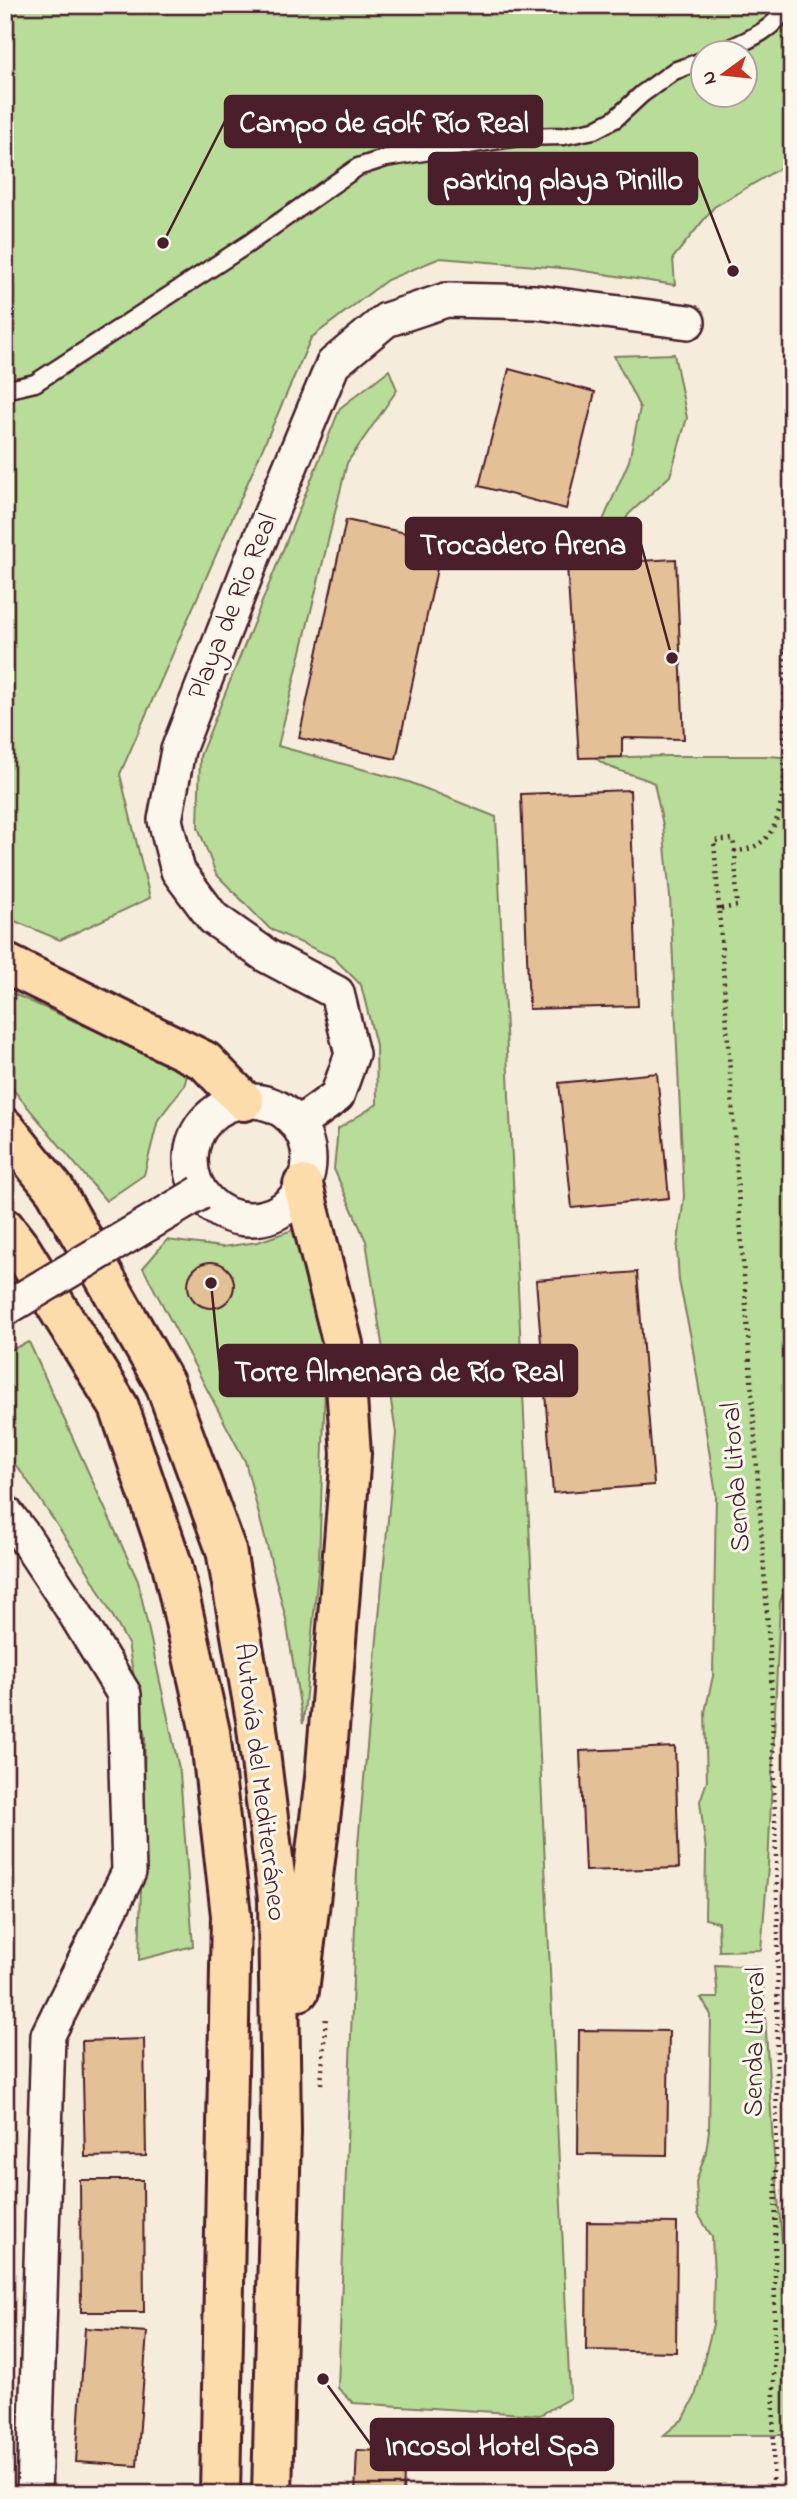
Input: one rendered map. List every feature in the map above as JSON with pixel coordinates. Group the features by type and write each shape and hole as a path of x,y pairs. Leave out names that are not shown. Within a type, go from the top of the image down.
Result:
{"highway":[{"path":"5,963 205,1061 244,1101"},
{"name":"Autovía del Mediterráneo","path":"5,1128 55,1190 165,1384 226,1550 256,1720 278,1899 281,2132 272,2494"},
{"path":"281,2132 325,1777 351,1454 343,1344 303,1185"},
{"name":"Autovía del Mediterráneo","path":"5,1227 119,1407 172,1564 210,1732 231,1915 220,2494"}],"street":[{"name":"Playa de Rio Real","path":"297,1125 337,1096 352,1054 337,993 267,956 214,918 178,871 165,820 178,750 251,562 333,364 386,320 446,300 536,302 688,322"},
{"path":"244,1101 264,1102 283,1111 297,1125 305,1139 307,1170 303,1185 293,1200 279,1211 254,1218 228,1215 213,1206 200,1193 192,1174 191,1154 196,1135 208,1118 225,1106 244,1101"},
{"path":"5,1309 200,1193"},
{"path":"5,1512 64,1597 124,1694 129,1872 48,2035 34,2494"}],"lane":[{"path":"753,38 781,19 788,5"},
{"path":"5,390 34,383 248,244 358,167 386,158 519,137 564,136 594,130 615,119 642,93 674,71 688,66"}],"path":[{"path":"719,909 737,906 735,851 746,851 767,838 780,813 783,782 786,541 792,501"},
{"name":"Senda Litoral","path":"735,851 733,839 715,841 771,1673 778,1933 773,2494"}],"green space":[{"path":"5,5 792,5 792,161 714,207 673,258 675,285 572,269 440,258 387,280 311,338 120,774 150,898 60,940 5,917"},
{"path":"674,354 687,418 670,476 629,514 614,537 597,534 629,461 640,408 614,356"},
{"path":"389,370 397,390 347,463 278,746 409,782 496,817 570,2398 540,2415 353,2403 338,2388 358,1844 396,1433 366,1241 334,1169 338,1129 377,1104 376,1045 361,985 333,957 270,929 216,874 198,827 200,756 340,408"},
{"path":"596,758 792,758 792,1573 780,1602 768,1867 761,1950 719,1951 718,1922 705,1919 706,1851 700,1801 707,1781 705,1712 713,1676 716,1494 679,1281 677,1249 684,1197 670,897 663,825 654,783 608,766"},
{"path":"5,990 188,1072 184,1086 158,1120 144,1175 106,1201 5,1080"},
{"path":"301,1227 326,1357 319,1562 303,1724 286,1619 245,1461 143,1268 167,1240 222,1247 258,1242"},
{"path":"29,1342 138,1581 180,1773 193,1946 139,1960 145,1738 128,1644 89,1573 25,1477 5,1452 5,1352"},
{"path":"715,1965 762,1967 773,2144 792,2346 792,2435 664,2435 684,2418 695,2397 713,2324 712,2237 698,2214 696,2182 706,2152 709,2130 711,2015 701,1998 718,1998"}],"building":[{"path":"509,369 595,392 566,509 479,486"},
{"path":"346,520 443,541 396,759 299,738"},
{"path":"676,559 684,739 622,738 622,757 579,758 567,565"},
{"path":"630,790 638,1006 529,1009 521,794"},
{"path":"657,1073 669,1198 572,1208 559,1083"},
{"path":"211,1262 227,1269 234,1285 227,1301 211,1308 195,1301 188,1285 195,1269"},
{"path":"637,1272 654,1485 553,1493 536,1280"},
{"path":"675,1747 679,1868 585,1871 580,1751"},
{"path":"579,2030 669,2031 667,2155 578,2154"},
{"path":"144,2039 146,2156 85,2157 82,2041"},
{"path":"80,2180 143,2180 144,2312 81,2312"},
{"path":"587,2222 677,2223 676,2352 586,2350"},
{"path":"85,2328 147,2332 137,2466 76,2462"},
{"path":"357,2450 405,2452 403,2494 355,2494"}],"place":[{"name":"Campo de Golf Río Real","path":"163,243"},
{"name":"parking playa Pinillo","path":"733,271"},
{"name":"Trocadero Arena","path":"672,658"},
{"name":"Torre Almenara de Río Real","path":"211,1283"},
{"name":"Incosol Hotel Spa","path":"323,2379"}]}
